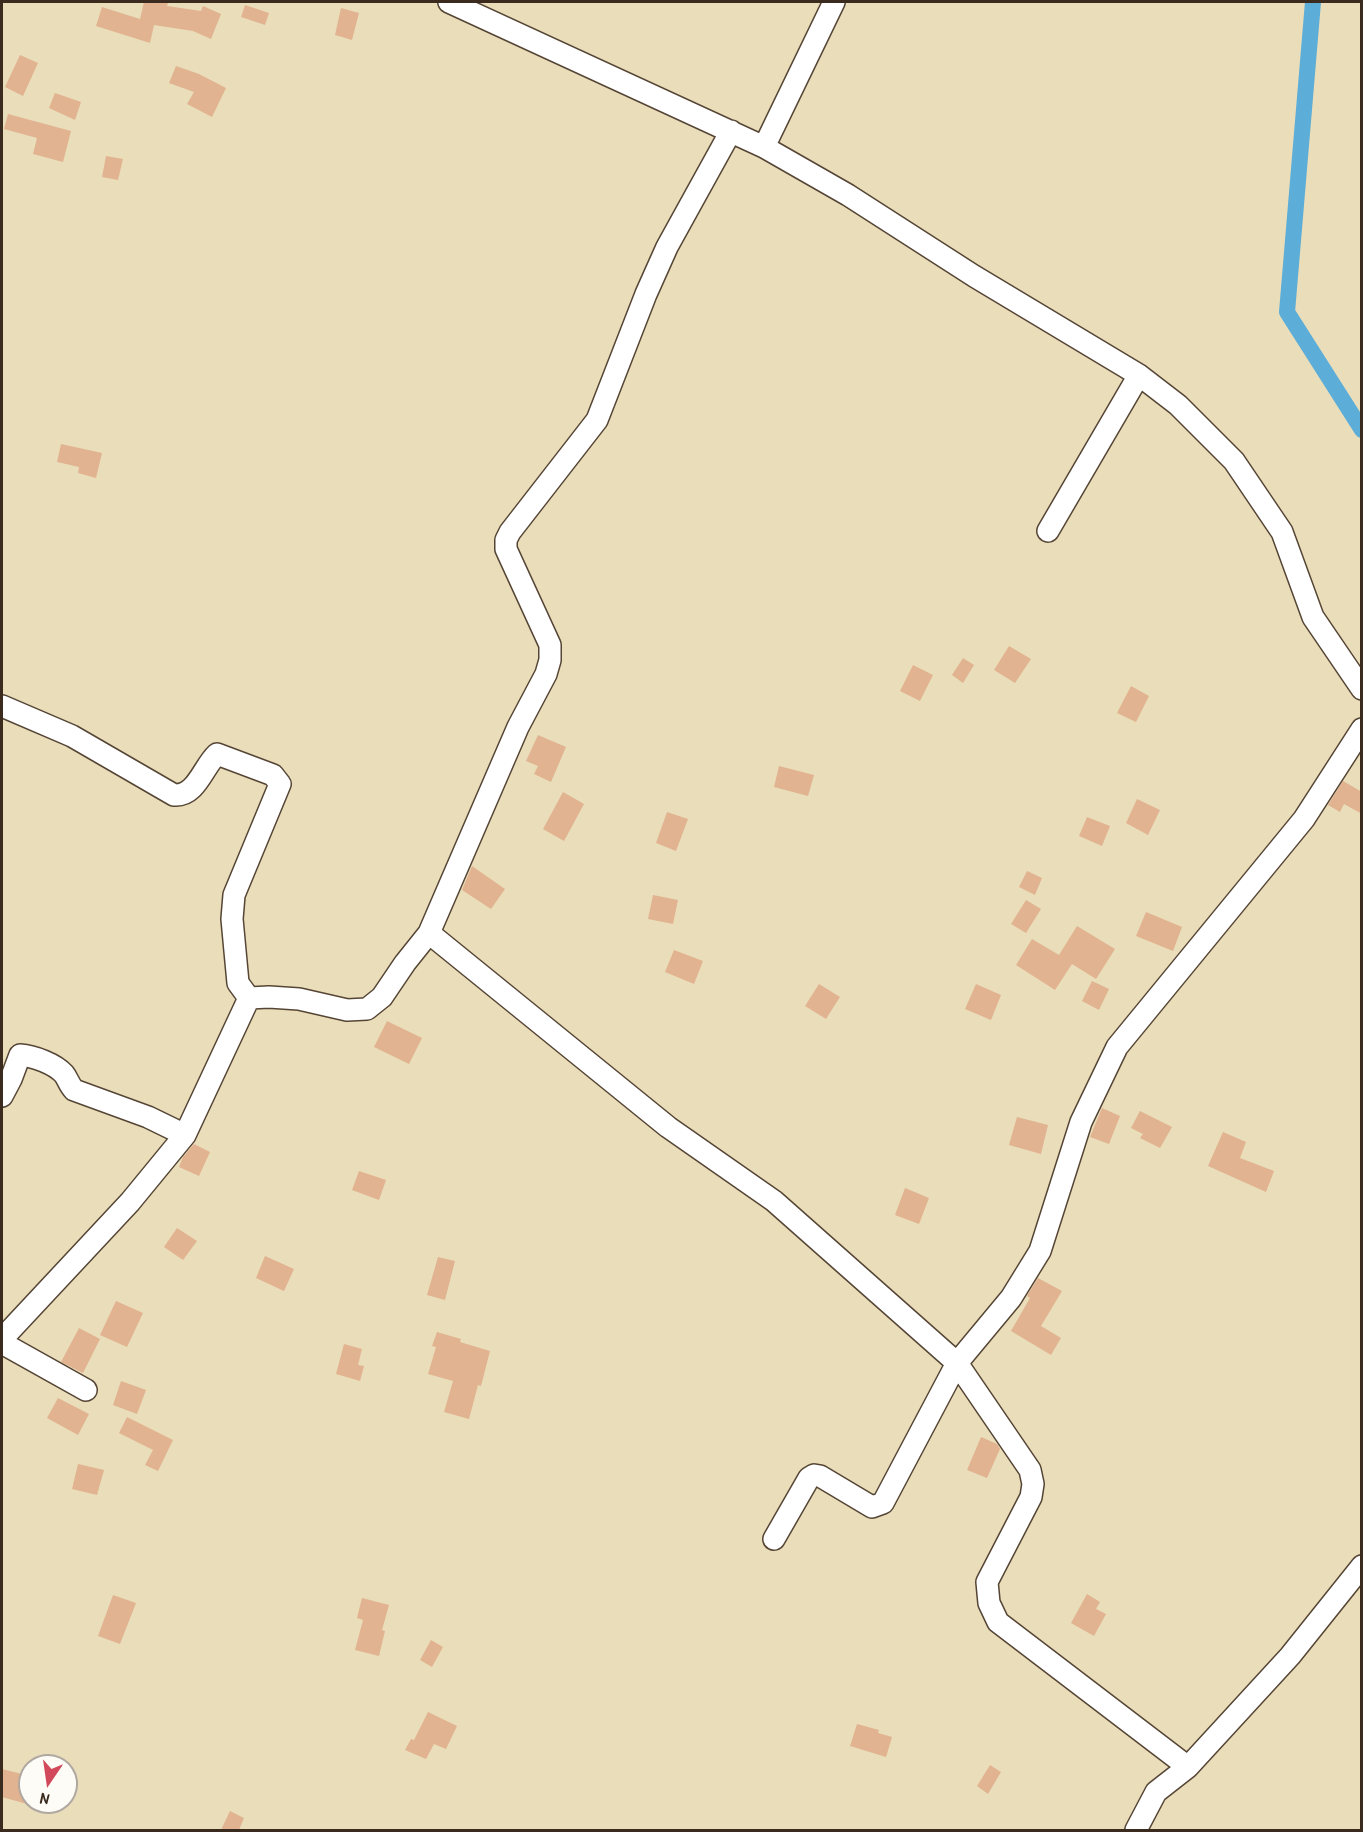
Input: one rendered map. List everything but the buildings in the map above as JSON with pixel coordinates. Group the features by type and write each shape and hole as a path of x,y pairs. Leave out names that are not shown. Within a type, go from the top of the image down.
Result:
{"street":[{"path":"454,2 765,147 848,195 974,276 1139,375 1178,405 1234,461 1282,532 1313,617 1362,689"},
{"path":"765,147 834,2"},
{"path":"249,998 299,999 346,1010 367,1009 382,997 429,933 518,727 546,674 550,660 550,645 506,549 506,540 597,420 646,294 667,247 731,131"},
{"path":"1048,531 1139,375"},
{"path":"2,706 72,736 174,795 182,796 190,792 217,754 273,775 280,784 234,895 232,919 238,983 249,998"},
{"path":"774,1539 809,1478 814,1476 820,1476 872,1507 883,1503 957,1363 1011,1298 1040,1251 1081,1122 1117,1047 1304,819 1362,729"},
{"path":"429,933 668,1127 774,1201 957,1363 1030,1470 1033,1484 1031,1497 987,1582 990,1603 998,1622 1188,1767"},
{"path":"86,1390 2,1341 130,1202 185,1135 249,998"},
{"path":"2,1096 11,1080 20,1055 29,1056 60,1070 74,1090 148,1117 185,1135"},
{"path":"1136,1830 1156,1792 1188,1767 1290,1656 1362,1566"}],"waterway":[{"path":"1313,2 1287,312 1362,430"}]}
